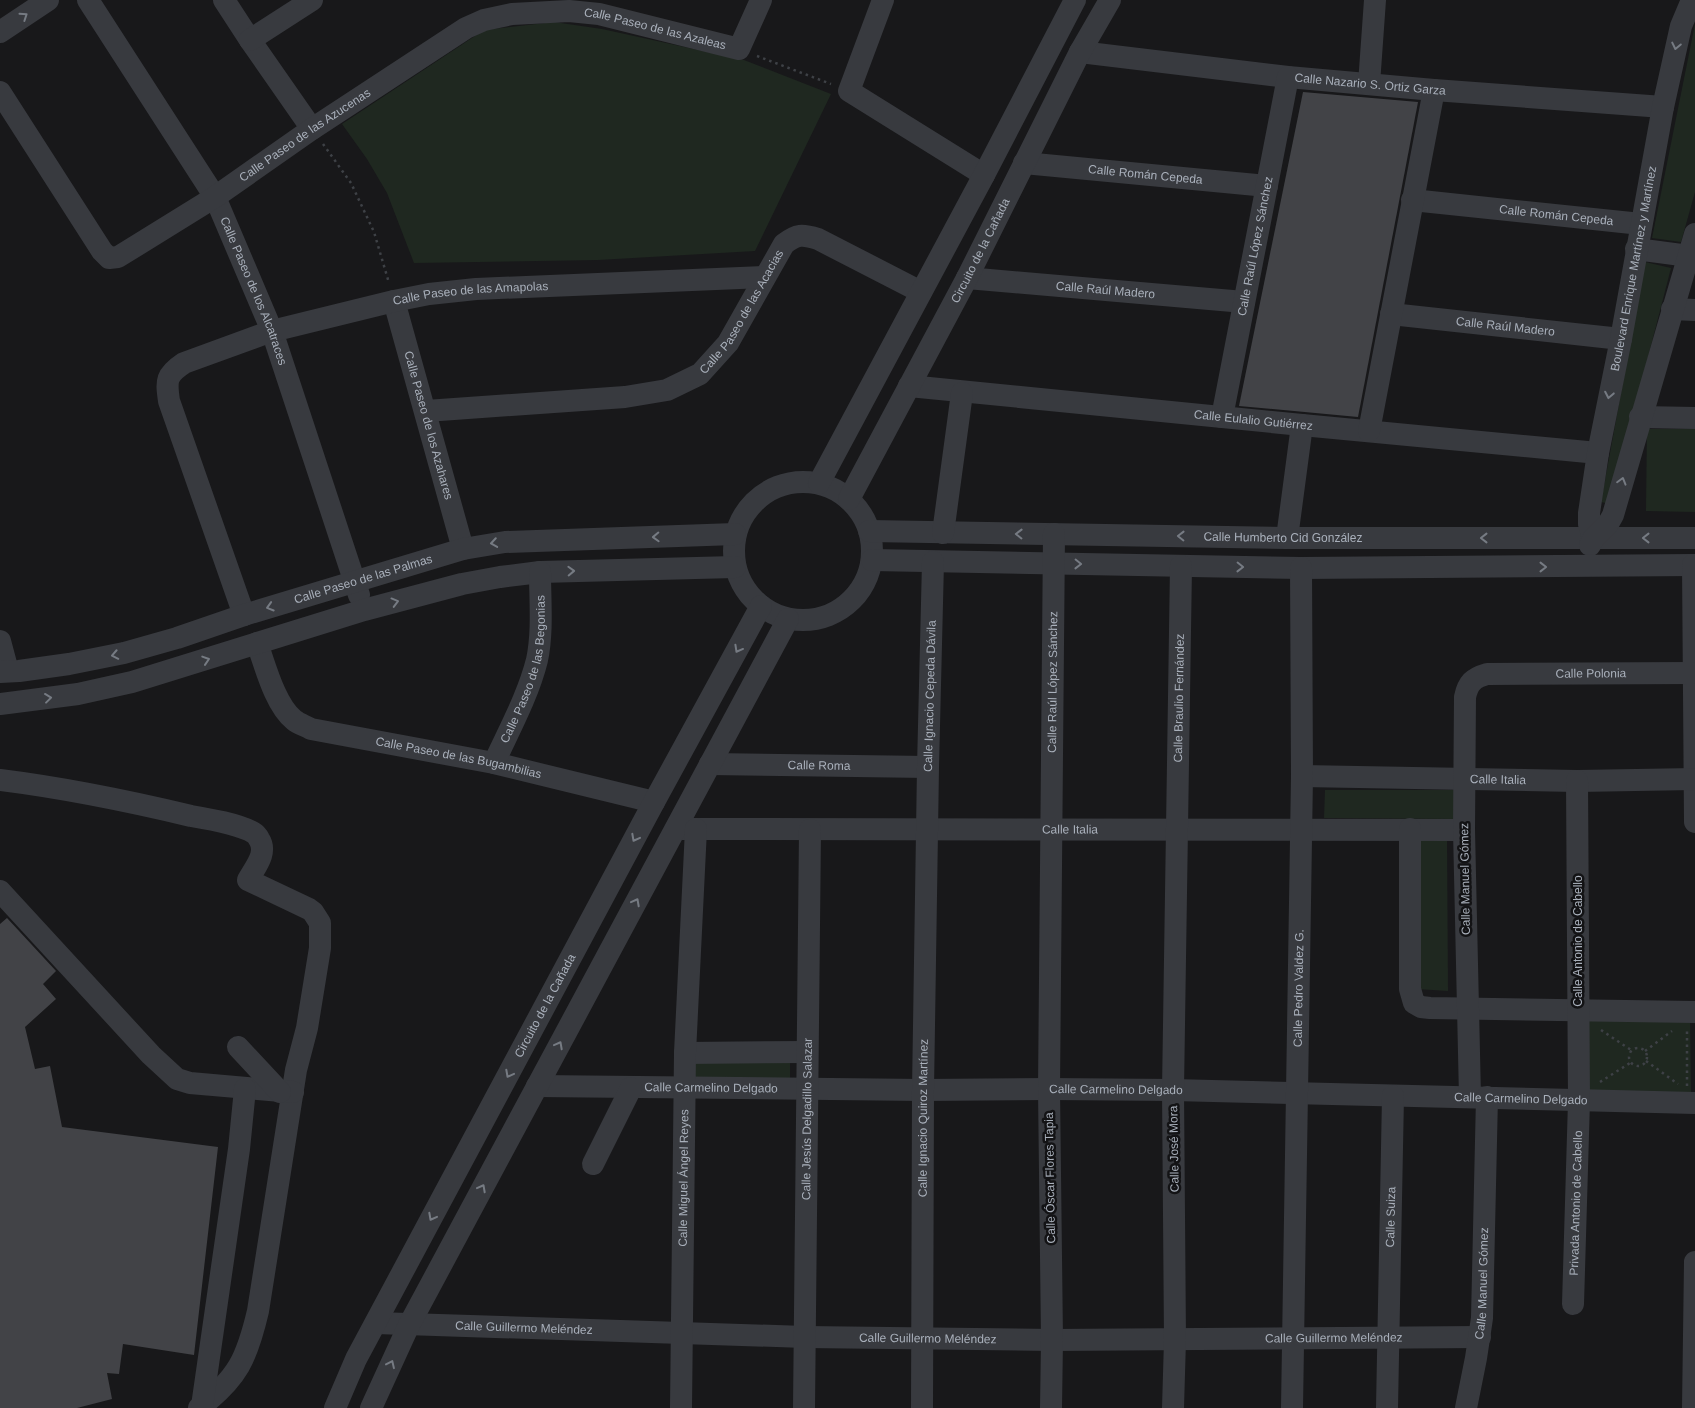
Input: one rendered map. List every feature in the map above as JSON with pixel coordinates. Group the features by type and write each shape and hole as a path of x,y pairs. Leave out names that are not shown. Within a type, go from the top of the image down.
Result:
{"street":[{"path":"0,32 48,0"},
{"name":"Calle Paseo de los Alcatraces","path":"88,0 215,197 272,331 364,610"},
{"path":"224,0 312,129"},
{"path":"250,40 312,0"},
{"path":"739,49 761,0"},
{"path":"883,0 849,91 984,175"},
{"path":"819,483 984,175 1075,0"},
{"name":"Circuito de la Cañada","path":"849,499 967,278 1080,52 1110,0"},
{"path":"1369,84 1375,0"},
{"name":"Boulevard Enrique Martínez y Martínez","path":"1593,538 1589,524 1598,452 1663,107 1681,26 1692,0"},
{"name":"Calle Paseo de las Azucenas","path":"0,92 102,252 108,258 118,257 215,197 312,129 466,28 511,7 569,6"},
{"name":"Calle Paseo de las Azaleas","path":"569,6 739,49"},
{"name":"Calle Nazario S. Ortiz Garza","path":"1080,52 1288,77 1663,107"},
{"name":"Calle Raúl López Sánchez","path":"1222,417 1288,77"},
{"path":"1369,431 1434,90"},
{"name":"Calle Román Cepeda","path":"1024,163 1267,186"},
{"name":"Calle Román Cepeda","path":"1412,200 1641,224"},
{"name":"Boulevard Enrique Martínez y Martínez","path":"1582,567 1593,538 1604,530 1612,515 1695,234"},
{"name":"Calle Paseo de las Acacias","path":"426,411 625,397 667,390 700,374 728,343 784,244 794,237 806,236 818,239 921,292"},
{"path":"1636,249 1689,256"},
{"name":"Calle Paseo de las Amapolas","path":"244,615 169,401 166,382 172,371 184,363 272,331 429,294 476,289 764,277"},
{"name":"Calle Raúl Madero","path":"967,278 1244,302"},
{"name":"Calle Paseo de los Azahares","path":"394,301 463,548"},
{"path":"1672,309 1695,310"},
{"name":"Calle Raúl Madero","path":"1391,314 1620,339"},
{"name":"Calle Eulalio Gutiérrez","path":"909,386 1598,452"},
{"path":"943,533 962,392"},
{"path":"1640,417 1695,418"},
{"path":"1287,538 1302,425"},
{"path":"797,481 819,483 835,489 849,499 862,514 869,531 872,546 872,560 865,582 851,601 832,614 810,620 788,618 774,614 761,606 741,583 735,567 735,534 744,514 758,498 776,486 797,481"},
{"name":"Calle Humberto Cid González","path":"869,531 1287,538 1695,538"},
{"name":"Calle Paseo de las Palmas","path":"4,671 69,664 124,653 463,548 505,542 735,534"},
{"name":"Calle Raúl López Sánchez","path":"1052,828 1054,534"},
{"path":"1400,568 1401,537"},
{"path":"872,560 1301,568 1694,565 1695,822"},
{"name":"Calle Ignacio Cepeda Dávila","path":"927,829 933,562"},
{"name":"Calle Braulio Fernández","path":"1177,829 1181,566"},
{"path":"0,704 78,694 132,682 364,610 462,584 540,572 735,567"},
{"name":"Calle Pedro Valdez G.","path":"1292,1408 1302,776 1301,568"},
{"name":"Calle Paseo de las Begonias","path":"494,763 525,694 537,659 541,621 540,572"},
{"name":"Circuito de la Cañada","path":"335,1408 356,1359 761,606"},
{"path":"371,1408 409,1325 537,1086 686,829 710,764 788,618"},
{"path":"0,642 4,671"},
{"name":"Calle Paseo de las Bugambilias","path":"257,643 276,694 283,707 293,720 311,729 494,763 654,802"},
{"name":"Calle Polonia","path":"1487,674 1693,673"},
{"name":"Calle Manuel Gómez","path":"1466,1408 1482,1318 1478,1097 1468,1009 1464,830 1465,697 1468,685 1476,677 1487,674"},
{"name":"Calle Roma","path":"710,764 928,767"},
{"name":"Calle Italia","path":"1302,776 1577,781 1695,779"},
{"path":"0,780 47,786 142,804 233,826 254,833 262,844 261,857 248,880 309,909 316,917 321,933 320,948 307,1028 296,1070 286,1092 282,1155 253,1334 246,1354 237,1371 200,1407"},
{"name":"Calle Antonio de Cabello","path":"1577,781 1578,1010 1586,1094"},
{"name":"Calle Óscar Flores Tapia","path":"1051,1408 1049,1089 1052,828"},
{"name":"Calle Italia","path":"686,829 1464,830"},
{"name":"Calle Miguel Ángel Reyes","path":"681,1408 686,829"},
{"name":"Calle Ignacio Quiroz Martínez","path":"922,1408 923,1090 927,829"},
{"name":"Calle José Mora","path":"1173,1408 1176,1340 1173,1090 1177,829"},
{"path":"1410,829 1410,989 1414,1003 1420,1007 1578,1010 1691,1020"},
{"name":"Calle Jesús Delgadillo Salazar","path":"804,1408 810,830"},
{"path":"0,891 151,1055 177,1079 190,1083 286,1092"},
{"path":"238,1047 286,1092"},
{"path":"685,1053 807,1052"},
{"name":"Calle Carmelino Delgado","path":"537,1086 923,1090 1173,1090 1296,1095 1478,1097 1586,1094 1695,1103"},
{"path":"593,1164 631,1088"},
{"path":"200,1407 238,1158 245,1089"},
{"name":"Privada Antonio de Cabello","path":"1573,1304 1586,1094"},
{"name":"Calle Suiza","path":"1387,1408 1393,1096"},
{"path":"1693,1408 1695,1262"},
{"name":"Calle Guillermo Meléndez","path":"376,1323 683,1334 923,1339 1176,1340 1480,1337"}],"path":[{"path":"739,49 849,91"},
{"path":"312,129 351,183 374,232 394,301"},
{"path":"1646,1061 1687,1090 1691,1020"},
{"path":"1600,1029 1631,1050"},
{"path":"1645,1051 1673,1030"},
{"path":"1638,1047 1645,1051 1647,1055 1646,1061 1639,1066 1630,1063 1628,1057 1631,1050 1638,1047"},
{"path":"1586,1094 1630,1063"}],"shaded area":[{"path":"554,22 602,29 744,60 831,94 755,251 598,260 414,263 387,193 367,159 342,124 484,30"},
{"path":"1695,24 1695,192 1681,242 1652,238"},
{"path":"1645,262 1671,268 1610,504 1601,502"},
{"path":"1647,429 1695,429 1695,512 1646,511"},
{"path":"1325,790 1454,790 1454,819 1324,818"},
{"path":"1419,836 1447,838 1448,991 1417,989"},
{"path":"1581,1015 1690,1017 1691,1093 1580,1093"},
{"path":"694,1061 790,1061 790,1078 694,1078"}],"building":[{"path":"1303,92 1418,102 1358,417 1239,406"},
{"path":"7,918 56,971 43,984 56,999 25,1027 35,1069 50,1066 62,1127 218,1147 194,1355 123,1344 119,1374 107,1373 112,1399 77,1408 0,1408 0,924"}]}
